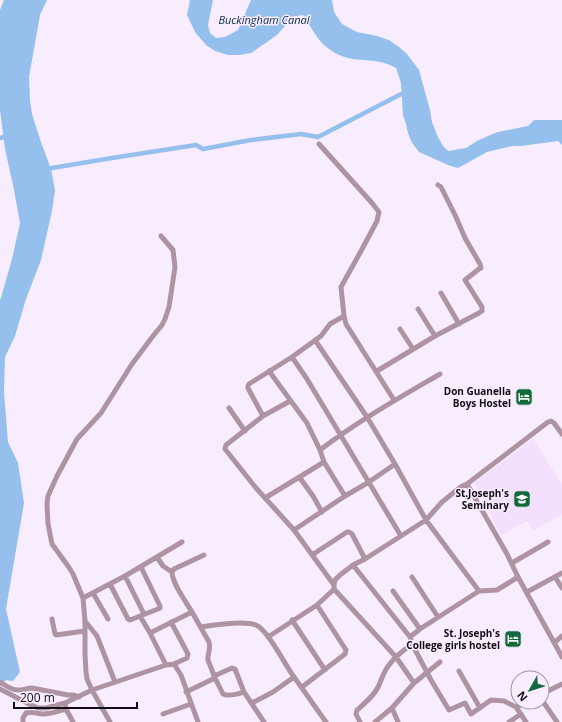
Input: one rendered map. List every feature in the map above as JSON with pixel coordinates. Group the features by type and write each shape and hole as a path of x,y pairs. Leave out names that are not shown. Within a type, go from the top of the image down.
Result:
{"street":[{"path":"319,144 379,212 377,221 340,287 346,324 394,400"},
{"path":"377,371 435,336 479,314 482,311 482,308 465,280 480,269 481,266 465,238 441,187 438,185"},
{"path":"110,722 92,690 86,672 83,598 73,574 52,544 48,524 47,503 48,496 57,476 77,439 101,413 132,364 166,319 175,267 173,250 161,236"},
{"path":"441,293 459,324"},
{"path":"418,309 435,336"},
{"path":"263,416 248,388 249,384 292,357 321,336 330,324 344,316"},
{"path":"400,329 413,349"},
{"path":"315,340 367,417 426,520 479,591"},
{"path":"292,357 307,379 401,536"},
{"path":"269,371 307,424 320,450 324,462 345,496"},
{"path":"320,450 340,434 394,400 440,374"},
{"path":"290,401 263,416 226,445 225,449 265,498 294,530 334,587 396,657 414,683"},
{"path":"229,408 245,431"},
{"path":"266,635 317,605 328,596 334,587 337,577 353,565 426,520 442,502 548,422 552,421 562,434"},
{"path":"265,498 324,462"},
{"path":"294,530 395,464"},
{"path":"300,478 322,512"},
{"path":"467,484 512,563 518,577 562,657"},
{"path":"312,555 346,532 349,532 352,534 365,558"},
{"path":"83,598 157,558 182,542"},
{"path":"512,563 548,542"},
{"path":"172,572 174,569 204,555"},
{"path":"157,558 172,572 172,577 183,598 209,642 210,650 208,660 223,694 232,695 244,692"},
{"path":"353,565 410,637 412,644 449,710 465,703 471,714 491,700 504,701 510,704"},
{"path":"110,584 128,619 132,620 160,608 141,567"},
{"path":"527,592 562,573"},
{"path":"125,576 166,665"},
{"path":"412,577 438,618"},
{"path":"410,637 479,591 497,590 518,577"},
{"path":"555,577 562,588"},
{"path":"393,591 420,629"},
{"path":"93,593 108,619"},
{"path":"302,687 345,654 346,650 317,605"},
{"path":"150,633 192,612"},
{"path":"52,619 56,635 85,631"},
{"path":"292,620 325,670"},
{"path":"85,621 97,636 115,682"},
{"path":"0,689 38,708 46,708 65,703 92,690 115,682 166,665 174,664 187,658 188,654 171,622"},
{"path":"201,627 223,624 250,624 260,628 326,722"},
{"path":"554,643 562,636"},
{"path":"360,722 356,714 357,710 375,692 388,665 412,644"},
{"path":"375,722 392,708 414,683 440,662"},
{"path":"174,664 181,675 198,722"},
{"path":"186,692 232,668 235,669 244,692 264,722"},
{"path":"459,671 480,708"},
{"path":"252,704 273,692 294,677"},
{"path":"0,682 12,689 18,690 32,688 79,697"},
{"path":"550,690 562,684"},
{"path":"65,703 66,709 73,722"},
{"path":"163,714 191,704"},
{"path":"392,708 398,722"},
{"path":"22,722 26,713 53,713 66,709"},
{"path":"518,710 526,722"},
{"path":"549,710 557,722"},
{"path":"509,722 521,714"}],"shaded area":[{"name":"St.Joseph's Seminary","path":"533,439 562,484 562,514 533,531 527,521 501,535 474,483"}],"water":[{"path":"4,0 47,0 40,15 29,77 32,114 51,169 55,190 41,260 26,299 15,336 5,357 4,392 8,442 18,463 24,503 6,609 20,672 13,681 6,680 0,687 0,301 20,223 5,149 0,110 0,10"},
{"name":"Buckingham Canal","path":"190,0 213,0 208,25 210,33 216,38 225,37 238,30 251,0 332,0 334,12 342,24 357,32 389,40 407,54 419,70 432,122 443,146 448,151 466,148 477,141 498,132 528,126 534,120 562,120 562,145 558,141 512,146 487,152 458,168 448,165 419,152 412,143 403,115 401,83 396,68 378,61 348,58 335,53 315,35 303,15 291,17 277,35 251,53 228,55 215,51 206,45 195,32 187,15"}],"waterway":[{"path":"46,169 196,145 203,149 251,140 301,134 318,137 407,91"},
{"path":"0,138 9,135"}],"place":[{"name":"Don Guanella Boys Hostel","path":"524,397"},
{"name":"St.Joseph's Seminary","path":"522,499"},
{"name":"St. Joseph's College girls hostel","path":"513,639"}]}
